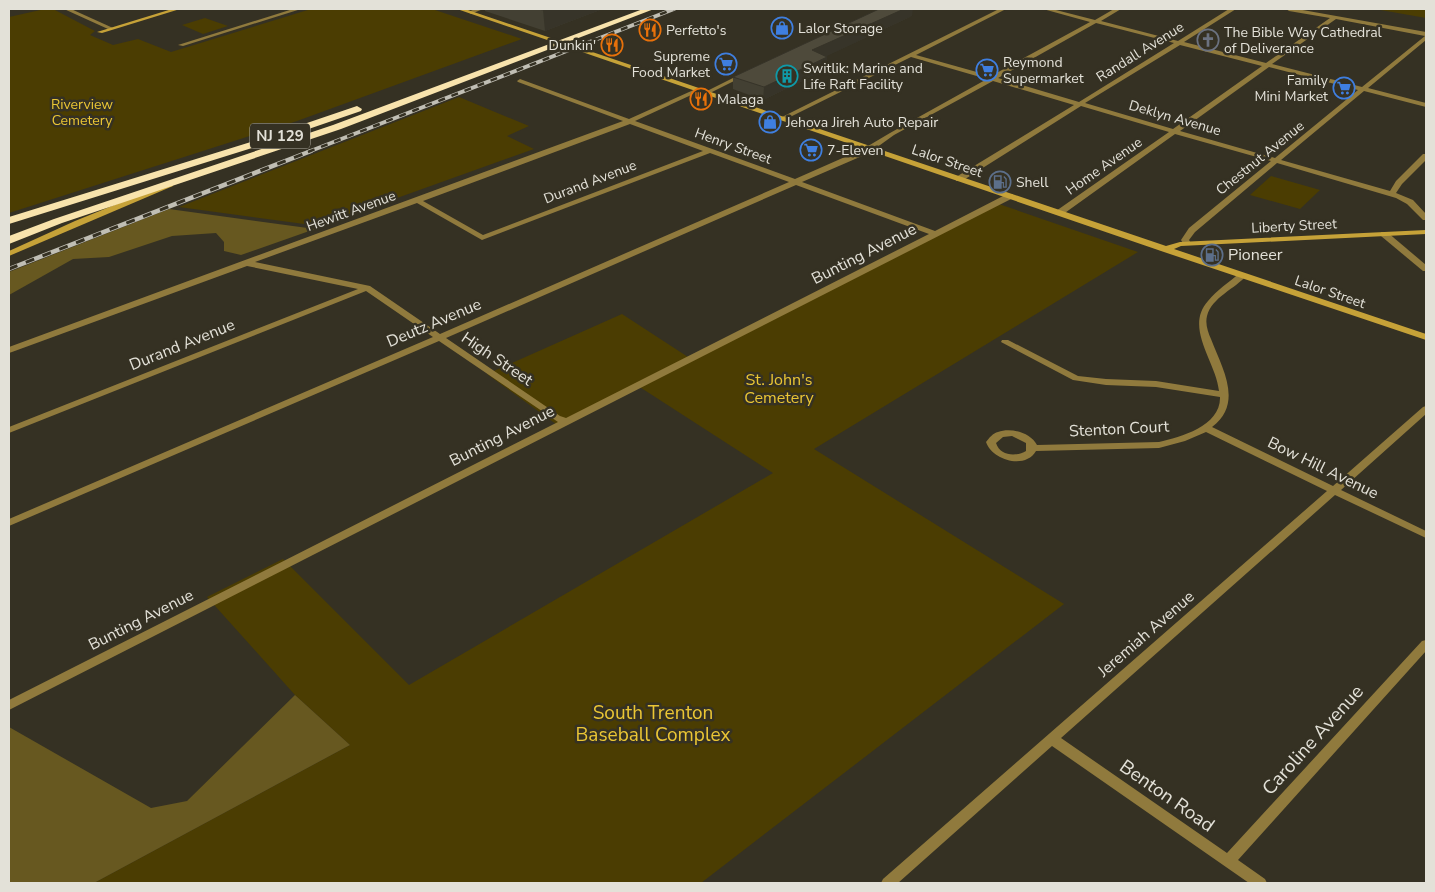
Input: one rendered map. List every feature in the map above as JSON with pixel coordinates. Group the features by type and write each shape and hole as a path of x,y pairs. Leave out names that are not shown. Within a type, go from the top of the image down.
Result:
{"highway":[{"name":"NJ 129","path":"9,221 301,129 626,9"},
{"name":"NJ 129","path":"193,177 346,124 650,9"},
{"path":"9,240 75,215 193,177"}],"main road":[{"path":"100,32 177,9"},
{"name":"Lalor Street","path":"460,9 704,90 1426,338"},
{"name":"NJ 129","path":"9,254 93,216 193,177"},
{"name":"Liberty Street","path":"1164,249 1174,244 1187,243 1426,232"}],"street":[{"path":"67,9 110,28"},
{"path":"181,45 298,9"},
{"path":"471,12 480,9"},
{"path":"784,118 1003,9"},
{"path":"1046,9 1426,105"},
{"name":"Deutz Avenue","path":"9,523 866,151 1118,9"},
{"name":"Randall Avenue","path":"959,179 1233,9"},
{"path":"1289,9 1426,36"},
{"name":"Home Avenue","path":"1059,213 1335,17"},
{"name":"Chestnut Avenue","path":"1187,243 1185,240 1186,236 1192,230 1278,161 1426,36"},
{"name":"Deklyn Avenue","path":"910,55 1392,194 1404,198 1426,218"},
{"name":"Hewitt Avenue","path":"9,350 630,122 754,70"},
{"name":"Henry Street","path":"520,81 936,234"},
{"name":"Durand Avenue","path":"417,200 482,238 709,150"},
{"path":"1392,194 1399,183 1426,156"},
{"name":"Bunting Avenue","path":"9,705 1010,196"},
{"path":"1384,234 1426,269"},
{"name":"High Street","path":"245,263 367,288 557,418 565,421"},
{"path":"1005,342 1076,378 1106,382 1156,384 1224,395 1203,327 1203,315 1215,300 1242,275"},
{"name":"Durand Avenue","path":"9,430 367,288"},
{"name":"Stenton Court","path":"1032,448 1159,444 1178,441 1206,428 1216,419 1222,410 1224,395"},
{"name":"Jeremiah Avenue","path":"888,883 1426,409"},
{"name":"Bow Hill Avenue","path":"1206,428 1426,535"},
{"name":"Caroline Avenue","path":"1228,861 1426,644"},
{"name":"Benton Road","path":"1052,739 1260,883"}],"green space":[{"name":"Riverview Cemetery","path":"53,9 95,31 90,35 113,45 138,39 171,52 311,9 432,9 522,39 297,121 9,213 9,17"},
{"path":"1375,9 1426,9 1426,18"},
{"path":"205,18 228,26 203,34 182,25"},
{"path":"459,97 529,126 507,136 534,149 319,226 179,207"},
{"path":"1271,176 1320,190 1300,209 1250,195"},
{"name":"South Trenton Baseball Complex","path":"996,203 1138,252 814,449 1064,604 701,883 94,883 350,745 295,695 207,597 283,559 409,685 773,473 635,384 556,424 487,374 622,314 688,357"}],"shaded area":[{"path":"169,209 315,229 241,255 224,251 224,242 216,233 172,236 109,257 73,259 9,295 9,272"},
{"path":"295,695 350,745 94,883 9,883 9,727 151,808 187,801"}],"building":[{"path":"879,9 904,9 812,50 827,57 764,87 733,77"}],"railway":[{"path":"308,152 674,9"},
{"path":"9,269 311,151"}],"place":[{"name":"Lalor Storage","path":"782,28"},
{"name":"Perfetto's","path":"650,30"},
{"name":"The Bible Way Cathedral of Deliverance","path":"1208,40"},
{"name":"Dunkin'","path":"612,45"},
{"name":"Supreme Food Market","path":"726,64"},
{"name":"Reymond Supermarket","path":"987,70"},
{"name":"Switlik: Marine and Life Raft Facility","path":"787,76"},
{"name":"Family Mini Market","path":"1344,88"},
{"name":"Malaga","path":"701,99"},
{"name":"Jehova Jireh Auto Repair","path":"770,122"},
{"name":"7-Eleven","path":"811,150"},
{"name":"Shell","path":"1000,182"},
{"name":"Pioneer","path":"1212,255"}],"park label":[{"name":"St. John's Cemetery","path":"779,389"}]}
